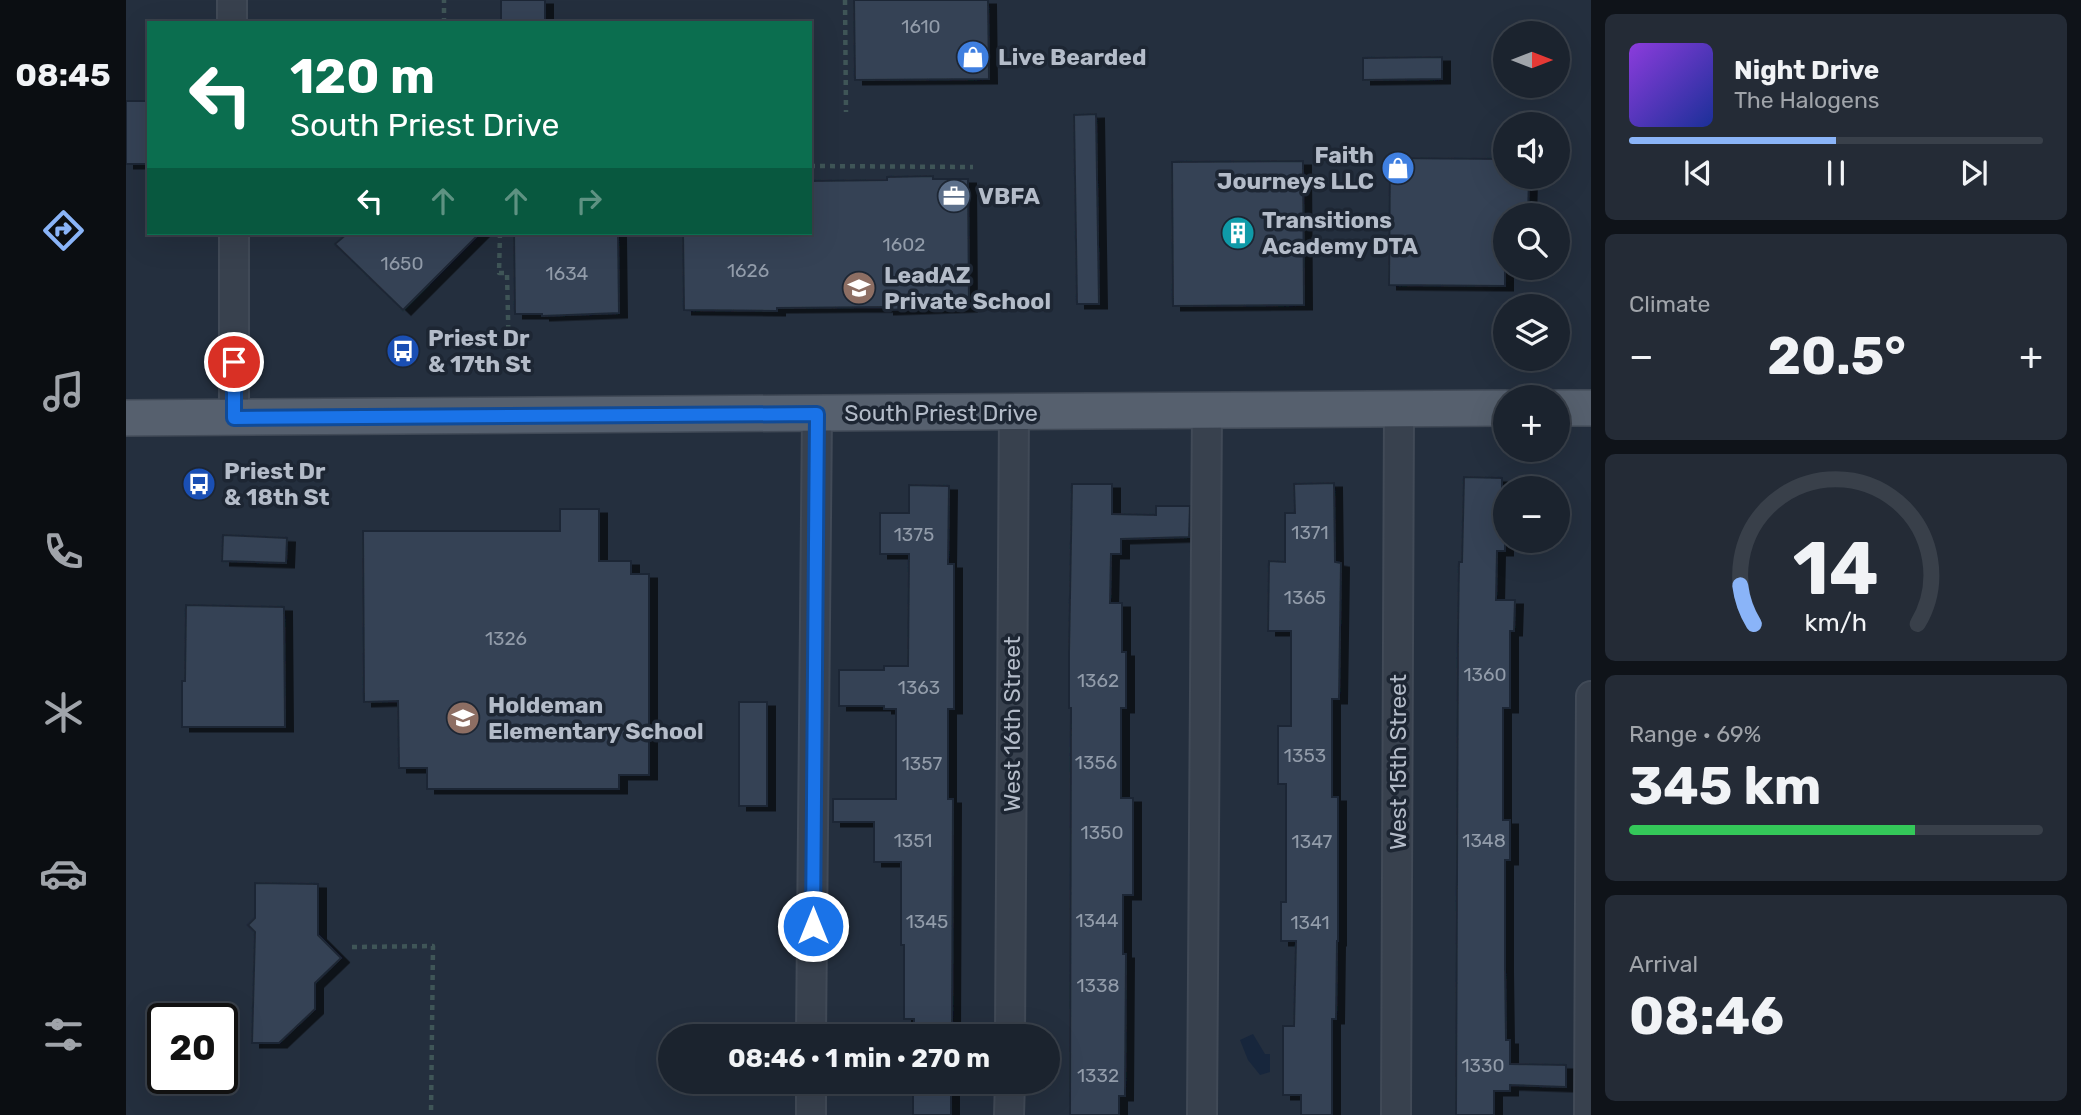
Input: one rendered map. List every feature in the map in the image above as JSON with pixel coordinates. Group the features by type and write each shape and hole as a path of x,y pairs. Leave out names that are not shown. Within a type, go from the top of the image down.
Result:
{"main road":[{"name":"South Priest Drive","path":"126,418 1493,408"},
{"path":"1570,408 1591,408"}],"street":[{"path":"232,0 232,21"},
{"path":"234,235 234,418"},
{"name":"West 15th Street","path":"1396,1115 1399,409"},
{"path":"1202,1115 1207,410"},
{"name":"West 16th Street","path":"1010,1024 1014,412"},
{"path":"811,1024 817,414"},
{"path":"1588,1115 1591,696"},
{"path":"811,1094 811,1115"},
{"path":"1009,1115 1010,1094"}],"path":[{"path":"444,0 444,21"},
{"path":"845,0 846,112"},
{"path":"812,166 973,167"},
{"path":"500,235 499,273 507,273 509,360"},
{"path":"352,947 433,946 431,1115"}],"water":[{"path":"1253,1034 1265,1054 1270,1054 1270,1072 1260,1075 1248,1060 1240,1040"}],"building":[{"path":"501,0 545,0 545,21 501,21"},
{"path":"854,0 988,0 989,79 855,80"},
{"path":"1442,57 1442,79 1363,80 1363,58"},
{"path":"126,101 147,101 147,164 126,164"},
{"path":"1096,114 1099,304 1077,304 1074,115"},
{"path":"1390,158 1493,159 1493,189 1529,189 1528,203 1493,203 1493,280 1505,280 1505,286 1389,285"},
{"name":"Transitions Academy DTA","path":"1303,161 1304,305 1173,306 1172,162"},
{"path":"933,176 933,179 968,179 969,307 886,310 886,307 777,308 777,311 684,310 683,235 812,235 812,181 887,180 887,177"},
{"path":"346,235 478,235 403,310 335,244"},
{"path":"514,235 618,235 619,313 542,316 515,314"},
{"path":"1464,477 1493,478 1493,553 1497,553 1496,600 1515,600 1514,631 1510,631 1510,708 1503,708 1503,820 1510,820 1510,860 1505,860 1506,1040 1510,1040 1510,1064 1566,1065 1566,1087 1510,1085 1510,1091 1494,1091 1494,1115 1456,1115 1458,630 1459,562 1462,562"},
{"path":"1334,483 1335,562 1341,563 1339,699 1332,699 1332,797 1338,797 1338,941 1336,1019 1332,1019 1332,1115 1301,1115 1301,1095 1283,1095 1283,1026 1294,1026 1296,941 1281,941 1281,902 1286,902 1286,784 1278,784 1278,726 1291,726 1291,631 1268,631 1269,561 1285,562 1285,513 1295,513 1294,484"},
{"path":"1072,484 1112,484 1112,514 1156,515 1156,506 1190,506 1189,537 1121,539 1121,554 1111,554 1110,603 1122,603 1122,652 1126,652 1126,708 1121,708 1121,798 1133,798 1133,895 1123,895 1123,954 1126,954 1125,1096 1119,1096 1119,1115 1070,1115 1069,652"},
{"path":"909,485 949,486 948,564 954,564 954,709 948,709 948,799 953,799 952,1024 914,1024 914,1019 904,1019 901,862 874,862 874,822 833,822 833,799 896,799 896,709 884,709 884,706 839,706 839,670 884,670 884,666 908,666 909,554 880,554 880,513 909,513"},
{"path":"560,509 599,509 599,561 631,561 631,574 649,574 649,775 619,775 619,789 427,789 427,768 399,768 398,701 364,702 363,531 560,531"},
{"path":"223,535 287,538 286,563 222,561"},
{"path":"186,605 284,607 285,727 182,727"},
{"path":"739,702 767,702 767,806 739,806"},
{"path":"255,883 318,884 318,935 341,958 315,983 315,1009 279,1043 252,1043 255,932 248,925 255,918"},
{"path":"913,1094 951,1094 951,1115 913,1115"}],"place":[{"name":"Live Bearded","path":"973,57"},
{"name":"Faith Journeys LLC","path":"1398,168"},
{"name":"VBFA","path":"954,196"},
{"name":"Transitions Academy DTA","path":"1238,233"},
{"name":"LeadAZ Private School","path":"859,288"},
{"name":"Priest Dr & 17th St","path":"403,351"},
{"name":"Priest Dr & 18th St","path":"199,484"},
{"name":"Holdeman Elementary School","path":"463,718"}],"route":[{"path":"234,362 234,418 817,414 813,926"}]}
